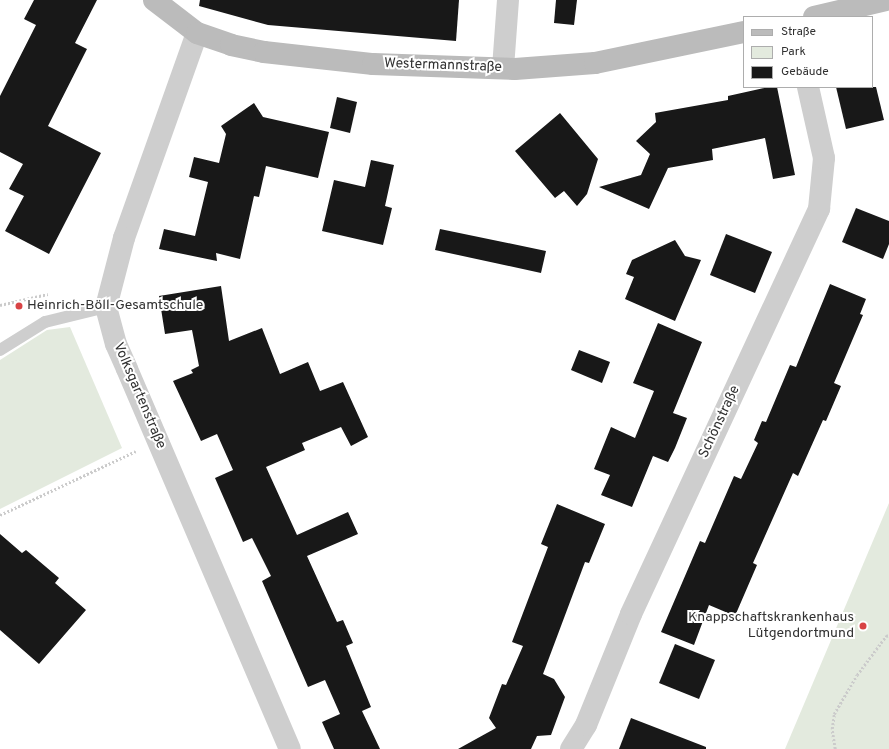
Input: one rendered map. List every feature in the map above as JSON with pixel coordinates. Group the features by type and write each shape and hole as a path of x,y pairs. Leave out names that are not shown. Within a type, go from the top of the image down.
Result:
{"street":[{"name":"Westermannstraße","path":"154,0 197,33 231,45 264,52 373,64 503,68 595,63 743,32"},
{"path":"503,68 508,0"},
{"path":"818,16 886,0"},
{"name":"Volksgartenstraße","path":"197,33 124,238 106,307 116,344 290,749"},
{"name":"Schönstraße","path":"571,749 586,725 631,614 819,209 824,158 808,88"}],"lane":[{"path":"0,350 46,322 106,307"}],"path":[{"path":"0,305 48,294"},
{"path":"0,515 117,458 159,442"},
{"path":"835,749 832,728 834,714 857,675 886,636 889,636"}],"green space":[{"path":"70,327 122,448 0,509 0,360 47,330"},
{"name":"Knappschaftskrankenhaus Lütgendortmund","path":"889,503 889,749 785,749"}],"building":[{"path":"34,0 97,0 75,43 87,49 48,126 101,153 49,254 5,231 24,196 9,189 23,164 0,152 0,96 36,25 24,19"},
{"path":"200,0 459,0 456,41 268,25 199,6"},
{"path":"556,0 577,0 574,25 554,23"},
{"path":"876,87 884,120 846,129 836,88"},
{"path":"764,88 777,88 795,175 773,179 765,138 712,149 713,160 668,168 649,209 599,187 641,175 650,154 636,141 656,122 655,113 728,100 728,96"},
{"path":"337,97 357,102 350,133 330,128"},
{"path":"254,103 263,117 329,132 318,178 266,166 259,197 254,196 240,259 216,253 217,261 159,249 164,229 195,236 208,182 189,177 194,157 219,163 226,134 221,126"},
{"path":"560,113 598,159 587,194 577,206 564,191 555,198 515,151"},
{"path":"371,160 394,165 385,206 392,208 383,245 322,231 334,180 365,187"},
{"path":"856,208 889,221 889,244 883,259 842,242"},
{"path":"440,229 546,251 541,273 435,250"},
{"path":"726,234 772,252 755,293 710,275"},
{"path":"675,240 685,256 701,260 675,321 625,299 634,277 626,274 632,260"},
{"path":"830,284 866,299 860,314 863,315 834,383 841,386 826,421 823,420 798,476 793,473 753,563 757,565 735,616 709,605 694,645 661,632 700,541 705,543 734,476 741,479 758,443 754,440 762,421 766,422 790,365 796,367"},
{"path":"221,286 229,341 262,328 280,374 308,362 320,391 343,382 368,437 351,446 341,427 302,443 305,450 266,467 297,535 348,512 358,534 307,556 337,622 343,620 353,643 346,646 371,707 362,711 380,749 334,749 322,722 340,714 325,680 308,687 262,581 271,576 252,538 243,542 215,478 233,470 217,434 201,441 173,381 193,373 191,370 199,366 192,330 165,334 159,296"},
{"path":"658,323 702,342 673,413 687,418 675,448 668,462 653,456 632,507 601,495 610,475 594,469 611,427 635,438 654,391 633,383"},
{"path":"579,350 610,362 602,383 571,370"},
{"path":"557,504 605,524 589,563 585,562 543,674 554,679 565,697 551,735 537,736 531,749 458,749 496,728 489,718 502,684 506,685 523,646 512,642 548,547 541,544"},
{"path":"0,534 22,553 26,550 59,578 55,583 86,610 39,664 0,630"},
{"path":"675,644 715,660 699,699 659,683"},
{"path":"631,718 706,747 706,749 619,749"}],"place":[{"name":"Heinrich-Böll-Gesamtschule","path":"19,306"},
{"name":"Knappschaftskrankenhaus Lütgendortmund","path":"863,626"}]}
